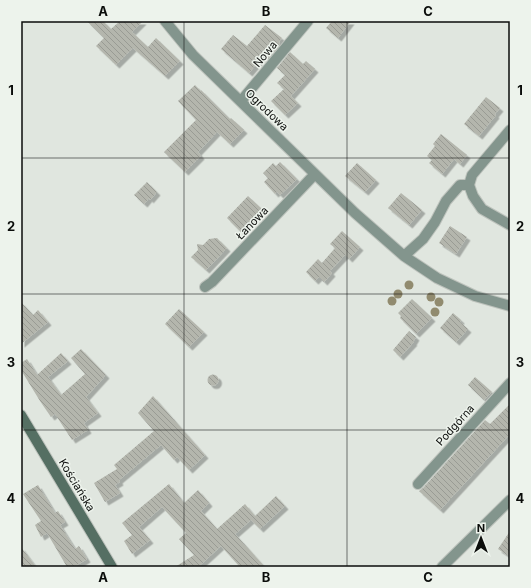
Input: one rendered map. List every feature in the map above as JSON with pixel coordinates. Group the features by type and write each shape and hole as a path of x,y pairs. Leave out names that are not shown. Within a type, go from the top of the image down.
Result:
{"main road":[{"name":"Kościańska","path":"21,415 112,567"}],"street":[{"name":"Ogrodowa","path":"165,21 193,55 355,213 404,256"},
{"name":"Nowa","path":"241,102 308,21"},
{"path":"510,130 472,175 469,185 473,196 482,209 510,225"},
{"name":"Łanowa","path":"205,287 212,282 315,174"},
{"path":"469,185 460,185 446,201 435,222 423,239 404,256 437,278 463,291 510,306"},
{"name":"Podgórna","path":"418,484 510,383"},
{"path":"442,567 510,500"}],"building":[{"path":"87,21 103,21 111,29 120,21 143,21 132,32 148,47 156,38 180,61 165,76 133,48 116,65 96,46 104,38"},
{"path":"332,21 351,21 338,38 326,28"},
{"path":"265,25 282,38 279,42 280,44 268,59 264,55 249,73 221,49 233,35 247,46"},
{"path":"290,52 303,64 306,61 315,69 291,96 298,103 285,115 271,101 284,89 277,83 285,75 277,68"},
{"path":"195,85 230,119 231,118 244,130 230,144 217,132 198,152 201,156 185,172 164,152 196,120 178,101"},
{"path":"486,97 500,108 479,136 464,124"},
{"path":"441,134 467,155 460,164 454,159 442,174 429,163 432,160 427,156 435,146 433,144"},
{"path":"280,162 297,179 280,195 277,192 275,194 264,182 268,178 263,173 273,163 276,166"},
{"path":"357,163 376,180 365,192 345,176"},
{"path":"147,182 157,192 144,204 134,195"},
{"path":"401,193 422,210 409,225 388,208"},
{"path":"248,196 262,209 241,232 227,218"},
{"path":"450,226 467,237 456,254 439,243"},
{"path":"342,231 360,247 349,259 345,255 330,271 332,273 324,282 319,277 315,281 306,272 318,259 322,263 335,248 330,244"},
{"path":"217,238 227,248 206,270 191,257 198,250 197,244 203,245 209,239"},
{"path":"412,299 432,318 416,334 400,318 401,316 398,313"},
{"path":"21,302 33,315 38,310 48,322 21,344"},
{"path":"179,309 204,332 189,347 165,324"},
{"path":"453,313 468,329 456,342 440,328"},
{"path":"409,331 416,337 414,342 400,357 393,350"},
{"path":"81,349 106,375 86,397 98,413 84,423 88,430 72,440 55,414 51,417 40,401 21,370 21,363 27,359 37,375 61,353 68,361 48,377 61,395 85,374 71,358"},
{"path":"211,375 215,375 217,376 217,384 211,385 208,382 208,378"},
{"path":"475,377 492,392 484,400 468,385"},
{"path":"153,396 205,455 189,470 177,457 174,460 161,445 119,480 120,482 115,485 120,493 105,502 94,483 117,469 114,465 154,431 138,413"},
{"path":"510,404 510,434 440,510 419,491 485,420 490,424"},
{"path":"169,484 184,503 198,490 209,503 201,511 217,529 245,504 255,516 276,496 285,506 260,529 251,520 235,534 265,567 240,567 221,546 198,567 175,567 194,555 179,539 186,533 162,507 139,527 150,540 132,554 124,541 132,535 122,523"},
{"path":"38,485 55,513 58,511 65,522 60,525 75,549 79,546 87,559 74,567 67,567 47,533 41,537 35,525 41,521 23,494"},
{"path":"510,531 510,557 498,549"},
{"path":"21,547 36,567 21,567"}]}
